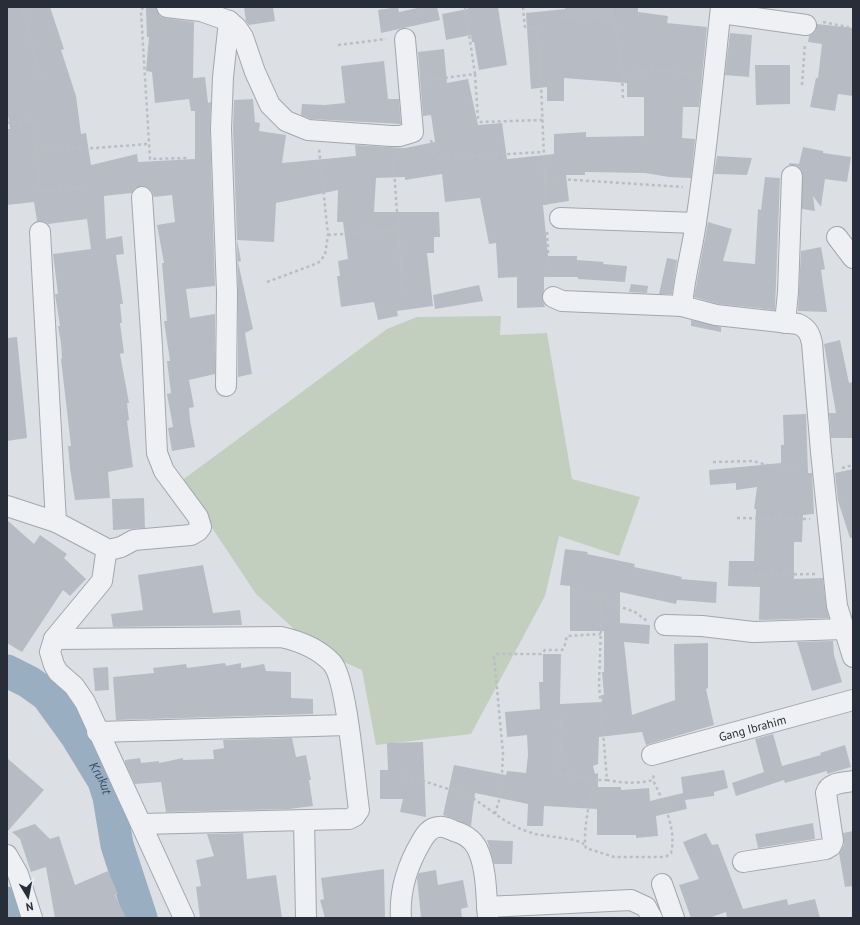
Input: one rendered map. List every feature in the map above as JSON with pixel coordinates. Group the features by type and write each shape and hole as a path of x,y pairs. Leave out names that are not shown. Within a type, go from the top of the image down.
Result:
{"street":[{"path":"167,7 201,11 229,21 243,37 263,92 273,109 286,121 296,126 317,131 391,136 400,136 413,132 405,39"},
{"path":"682,306 684,280 696,223 701,188 721,10 806,25"},
{"path":"226,386 227,292 221,129 223,77 229,21"},
{"path":"785,323 788,292 792,176"},
{"path":"7,506 56,522 109,550 121,547 134,540 191,535 198,531 201,526 198,517 164,471 156,453 152,340 142,197"},
{"path":"551,219 696,223"},
{"path":"40,232 56,522"},
{"path":"837,237 853,258"},
{"path":"553,297 562,301 682,306 716,315 798,324 805,327 811,339 837,606 853,657"},
{"path":"109,550 106,554 102,582 54,639 50,652 54,665 79,693 184,918"},
{"path":"665,625 702,626 753,632 843,629"},
{"path":"54,639 281,637 296,640 323,655 338,671 348,726 359,810 355,816 349,819 304,821 141,824"},
{"name":"Gang Ibrahim","path":"652,755 853,700"},
{"path":"97,732 348,726"},
{"path":"743,862 826,849 831,846 833,841 826,793 827,788 832,785 853,781"},
{"path":"304,821 306,918"},
{"path":"401,918 401,898 406,873 413,855 429,831 439,827 463,834 472,840 478,850 482,863 487,912 573,910 631,900 646,907 652,918"},
{"path":"7,855 18,874 32,918"},
{"path":"662,884 674,918"}],"path":[{"path":"22,7 41,80"},
{"path":"143,7 148,144 150,159 187,158"},
{"path":"465,7 475,74 478,119 481,122 542,120"},
{"path":"524,7 525,29 536,28 544,178 551,219 550,284 553,297"},
{"path":"610,7 616,30 622,73 623,98"},
{"path":"561,17 603,16 612,14"},
{"path":"802,85 806,25 812,22 821,21 843,25 848,27 853,43"},
{"path":"338,45 386,39 405,39"},
{"path":"622,73 664,70 714,78"},
{"path":"409,82 475,74"},
{"path":"7,123 31,120 37,150 40,191 86,187"},
{"path":"267,282 318,263 325,256 328,234 317,131"},
{"path":"391,136 404,297"},
{"path":"37,150 148,144"},
{"path":"439,158 543,152"},
{"path":"544,178 701,188"},
{"path":"328,234 399,230"},
{"path":"713,462 753,461 772,466 812,468 824,471"},
{"path":"737,518 804,518 817,520 830,526"},
{"path":"752,575 834,573"},
{"path":"572,590 642,615 654,624 665,625"},
{"path":"602,600 600,698 607,780"},
{"path":"495,814 501,794 503,753 494,657 497,654 541,654 545,650 562,650 568,636 601,634"},
{"path":"561,719 560,774 620,782 653,780"},
{"path":"405,775 470,796 518,828 535,834 575,840 584,844 590,850 614,857 668,856 672,847 671,830 666,811 653,780 655,776 652,755"},
{"path":"584,844 591,792 596,780"}],"green space":[{"path":"501,316 500,335 547,333 572,479 640,497 619,556 559,536 545,596 471,734 376,745 362,670 317,650 256,594 181,481 387,329 417,317"}],"building":[{"path":"7,7 50,7 64,49 61,50 76,96 81,134 86,133 91,165 137,154 138,162 195,159 195,111 191,111 189,99 155,103 152,72 146,71 149,37 147,37 146,8 156,8 160,16 165,18 194,22 193,78 205,77 208,103 211,102 210,129 215,286 186,289 190,318 215,314 215,374 189,380 194,407 189,408 190,420 195,447 172,451 168,428 173,427 167,394 171,393 167,361 170,361 164,321 167,321 162,263 164,263 157,225 175,222 172,195 154,197 151,190 142,186 135,188 132,193 104,196 106,239 122,236 124,254 116,255 123,304 120,304 122,323 120,323 124,353 120,354 129,403 127,403 129,420 127,421 133,467 108,472 110,498 75,500 68,446 71,446 61,359 61,343 58,326 60,326 55,294 58,294 53,254 91,249 87,219 48,224 37,221 34,202 7,205 7,129 10,129 7,109"},
{"path":"244,7 273,7 275,21 249,25 246,21"},
{"path":"398,7 399,12 422,7 437,7 440,20 381,33 378,10"},
{"path":"468,7 498,7 507,65 479,70 474,42 472,42 471,35 446,40 442,14 468,9"},
{"path":"565,7 638,7 638,12 668,16 667,23 707,27 699,107 683,107 682,138 695,139 691,178 669,177 645,173 585,172 585,175 566,175 569,201 543,205 548,256 577,256 577,260 604,262 603,264 627,266 625,282 578,279 578,277 544,277 544,290 542,298 545,307 517,308 517,277 498,278 496,243 489,244 480,198 445,202 442,174 405,180 405,177 376,178 374,212 439,212 440,237 434,237 434,253 427,253 433,306 397,311 398,316 378,320 374,302 341,307 337,276 340,276 338,261 348,259 343,222 337,222 338,190 276,203 274,242 237,240 233,129 234,100 253,99 255,122 260,123 259,131 286,135 282,163 356,156 355,145 405,148 435,142 431,115 423,116 418,52 444,49 447,83 468,79 478,125 502,123 507,159 554,154 554,134 586,132 586,137 644,136 644,97 627,97 627,83 564,78 564,101 547,101 547,87 531,89 526,13 565,9"},
{"path":"817,24 853,28 853,96 838,94 835,111 810,107 816,78 818,78 822,44 808,42 809,36 815,32"},
{"path":"730,33 752,35 749,77 725,75"},
{"path":"384,61 388,99 399,99 401,124 311,119 301,115 302,104 325,105 345,103 341,66"},
{"path":"755,65 790,65 790,104 756,105"},
{"path":"803,147 823,151 823,153 851,157 847,182 825,179 821,207 813,196 815,211 802,209 802,171 798,166 789,165 789,163 799,164"},
{"path":"717,156 752,158 747,175 714,174"},
{"path":"765,177 780,178 775,310 718,304 694,297 708,222 732,229 723,261 755,264 758,209 761,210"},
{"path":"237,240 241,261 238,262 253,329 245,333 252,374 238,377 238,292"},
{"path":"821,247 825,269 821,270 827,312 798,311 801,251"},
{"path":"667,258 677,260 672,294 659,294"},
{"path":"631,284 648,286 647,293 629,292"},
{"path":"479,285 483,301 435,309 433,295"},
{"path":"691,320 721,327 721,332 691,326"},
{"path":"17,337 27,438 7,441 7,338"},
{"path":"840,340 849,383 853,382 853,438 831,438 829,413 836,413 824,344"},
{"path":"806,414 808,473 812,473 814,514 803,515 802,542 794,542 794,579 823,578 826,607 829,618 759,620 760,587 728,586 729,561 754,561 756,509 754,509 757,487 736,490 736,483 710,485 709,470 781,463 781,445 784,445 783,415"},
{"path":"853,469 853,538 850,538 838,501 835,473"},
{"path":"144,498 145,528 113,530 112,499"},
{"path":"7,520 34,544 40,535 67,554 64,558 86,579 70,596 63,590 22,652 7,643"},
{"path":"565,549 588,552 587,554 635,564 634,567 682,577 681,579 717,582 716,603 677,600 676,604 620,592 620,623 650,625 649,644 624,642 632,715 675,700 674,644 708,643 708,688 706,689 714,725 646,745 642,732 599,737 598,764 593,766 595,774 598,773 598,787 621,787 621,790 649,788 650,801 683,793 681,777 724,770 728,788 714,792 714,796 685,800 687,809 656,816 658,836 636,838 636,835 597,835 597,809 544,806 543,826 527,826 528,804 475,793 471,826 443,815 454,765 506,775 507,771 526,773 528,755 527,735 507,737 505,712 540,709 539,682 543,682 543,654 561,654 560,704 602,702 601,695 604,695 602,672 604,672 604,631 570,631 570,586 560,585"},
{"path":"203,565 213,613 240,610 242,625 113,627 111,614 143,610 138,575"},
{"path":"833,641 834,655 842,682 812,691 797,642"},
{"path":"225,663 226,666 241,663 241,668 264,664 266,671 291,672 291,698 313,699 313,714 116,720 113,677 154,673 153,668 186,664 187,668"},
{"path":"108,667 109,690 95,691 93,668"},
{"path":"773,734 782,766 821,755 820,753 845,745 851,767 827,774 827,771 785,783 784,780 736,796 732,783 764,772 755,739"},
{"path":"292,738 296,757 306,755 311,780 309,780 313,806 289,809 166,812 161,782 135,784 125,763 125,760 140,758 141,763 159,761 159,763 183,758 183,760 214,759 213,750 224,748 223,740"},
{"path":"423,742 426,817 400,812 403,799 380,799 380,770 388,770 387,743"},
{"path":"7,758 44,790 7,832"},
{"path":"813,823 815,839 758,848 755,834"},
{"path":"35,824 50,839 59,836 75,885 108,871 118,894 115,895 126,918 55,918 46,867 31,872 20,839 12,832"},
{"path":"853,831 853,886 845,887 839,853 844,845 843,833"},
{"path":"243,833 247,879 276,875 282,918 200,918 196,887 201,886 196,860 214,856 207,834"},
{"path":"706,833 712,845 718,844 743,909 787,899 788,905 815,899 820,918 727,918 726,912 709,918 691,918 679,885 699,879 683,842"},
{"path":"487,840 513,841 512,864 494,864"},
{"path":"384,869 385,918 325,918 320,900 324,899 321,878"},
{"path":"436,870 438,885 463,880 468,907 461,909 462,918 421,918 417,878 419,873"}],"waterway":[{"name":"Krukut","path":"7,671 29,682 47,695 76,735 104,781 109,797 117,845 141,918"},
{"path":"7,896 11,901 16,918"}]}
